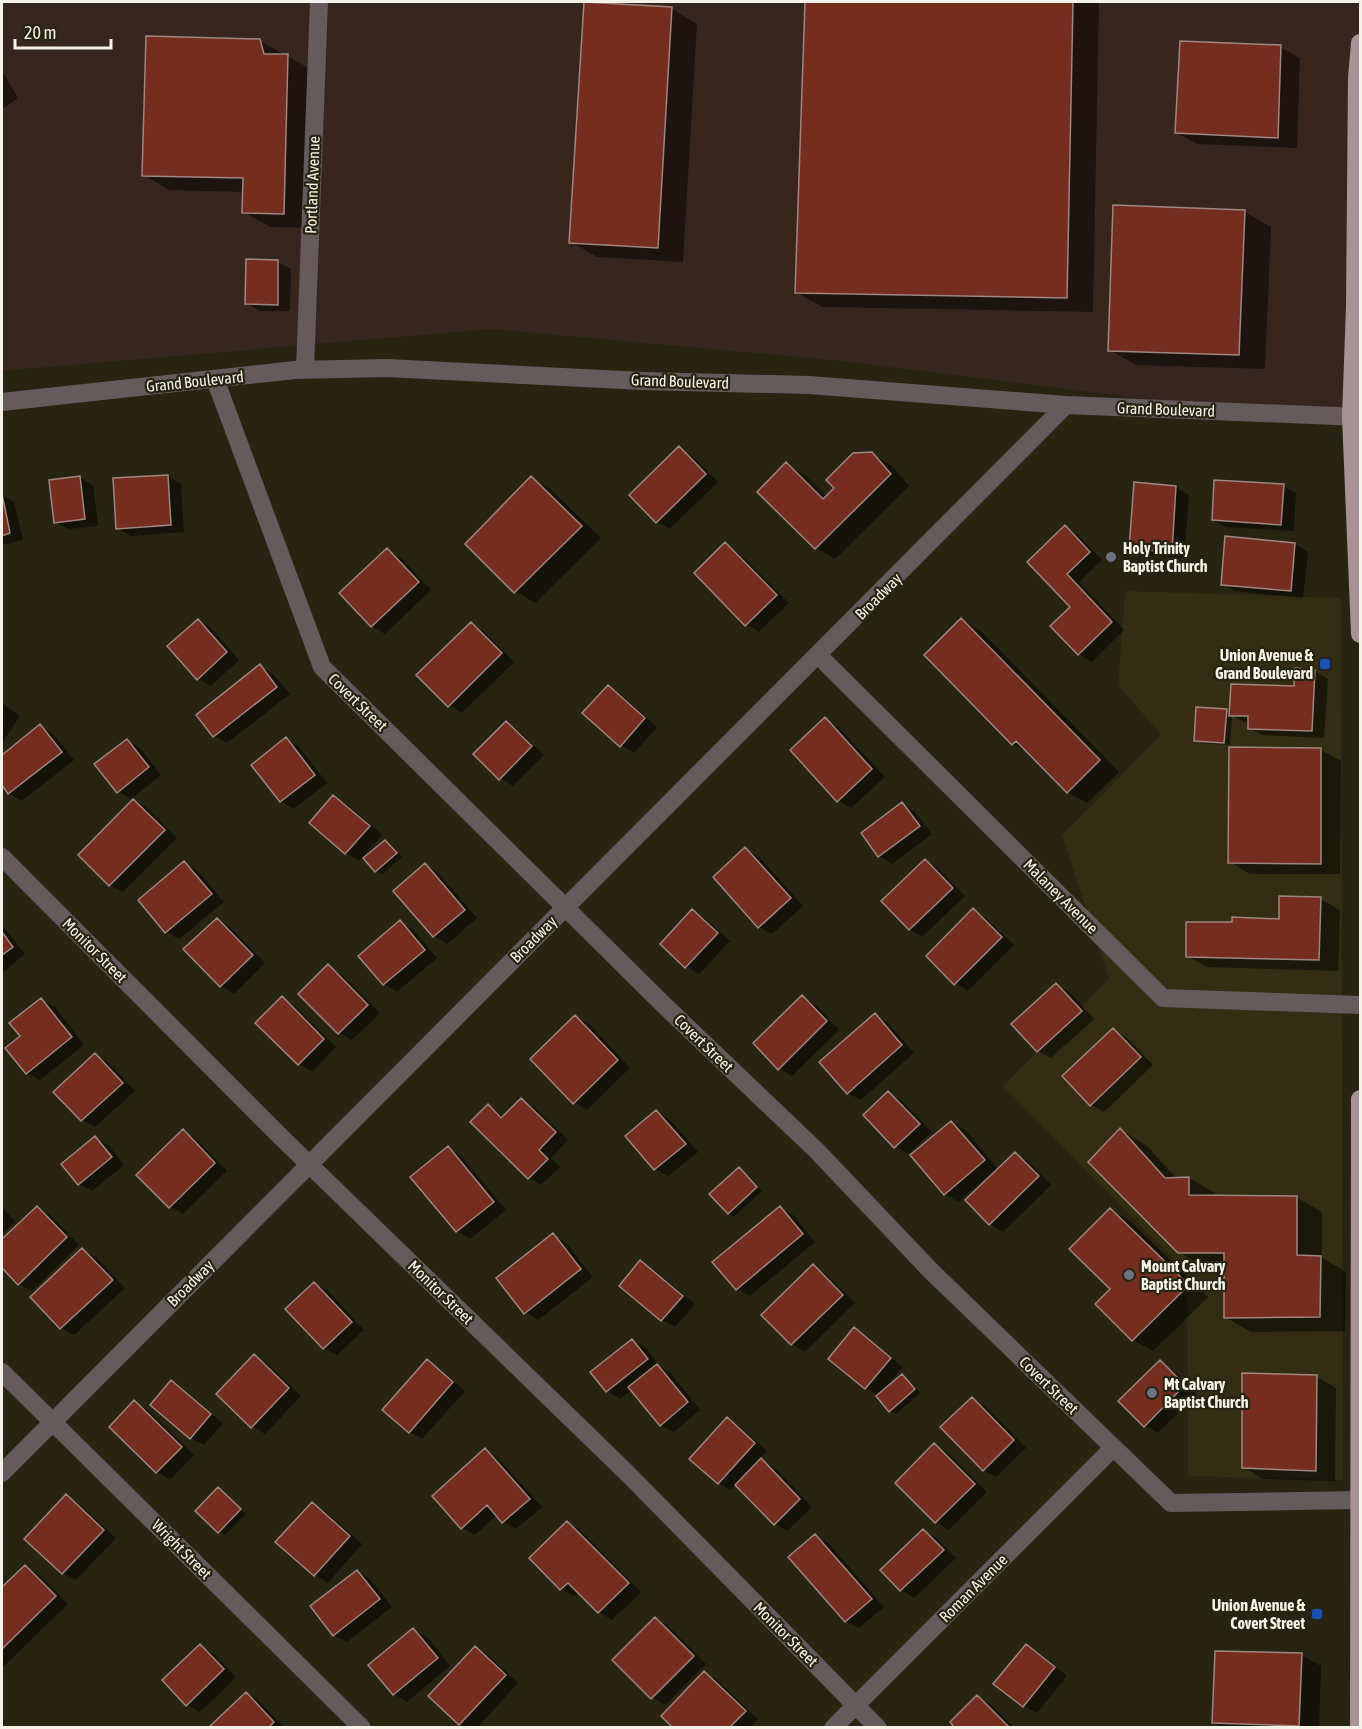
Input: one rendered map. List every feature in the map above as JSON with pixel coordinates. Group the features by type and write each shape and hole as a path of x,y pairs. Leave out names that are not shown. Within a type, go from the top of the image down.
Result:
{"main road":[{"path":"1360,43 1357,78 1355,306 1360,634"},
{"path":"1359,1728 1360,1099"}],"street":[{"name":"Portland Avenue","path":"305,369 319,2"},
{"name":"Grand Boulevard","path":"2,402 305,369 387,368 643,381 809,385 1066,405 1356,417"},
{"name":"Covert Street","path":"216,379 322,667 667,1008 817,1151 930,1269 1171,1503 1360,1499"},
{"name":"Broadway","path":"2,1473 1066,405"},
{"name":"Malaney Avenue","path":"818,656 1163,998 1360,1005"},
{"name":"Monitor Street","path":"2,858 309,1164 627,1474 878,1728"},
{"name":"Wright Street","path":"2,1372 362,1728"},
{"name":"Roman Avenue","path":"833,1728 1113,1448"}],"shaded area":[{"path":"2,2 1360,2 1360,422 1314,420 833,360 491,329 2,371"},
{"path":"1125,591 1341,598 1343,1480 1188,1476 1187,1273 1003,1086 1109,979 1062,835 1161,735 1118,685"}],"building":[{"path":"584,2 672,7 658,248 569,243"},
{"path":"805,2 1073,2 1067,298 795,293"},
{"path":"146,36 260,39 264,54 288,54 284,214 242,213 243,178 142,176"},
{"path":"1180,41 1281,45 1278,138 1175,133"},
{"path":"1113,205 1245,210 1239,355 1108,351"},
{"path":"246,259 278,260 278,305 245,304"},
{"path":"679,446 706,474 656,523 629,495"},
{"path":"872,452 891,474 815,549 757,492 786,462 823,499 834,488 826,480 853,453"},
{"path":"168,475 171,525 116,529 113,478"},
{"path":"80,476 85,519 54,523 49,480"},
{"path":"531,476 582,526 514,593 465,544"},
{"path":"1214,480 1284,484 1281,525 1212,520"},
{"path":"1134,482 1176,486 1172,552 1129,549"},
{"path":"2,494 10,533 2,536"},
{"path":"1065,525 1090,552 1067,574 1112,622 1078,655 1050,626 1070,607 1027,562"},
{"path":"1225,536 1295,543 1291,591 1221,585"},
{"path":"725,542 777,595 745,626 694,573"},
{"path":"387,548 419,582 371,627 339,593"},
{"path":"961,618 1100,760 1067,793 1016,741 1012,745 924,655"},
{"path":"198,619 227,652 197,680 167,646"},
{"path":"471,622 502,653 448,707 416,675"},
{"path":"260,664 277,687 213,737 196,715"},
{"path":"1295,668 1315,670 1312,731 1248,729 1248,716 1229,716 1231,684 1294,686"},
{"path":"608,685 645,718 620,747 582,713"},
{"path":"1196,707 1227,709 1224,743 1194,741"},
{"path":"825,717 872,769 837,802 790,750"},
{"path":"506,721 532,746 499,780 473,754"},
{"path":"40,724 62,752 8,794 2,785 2,755"},
{"path":"286,737 315,775 280,802 251,765"},
{"path":"127,739 149,767 117,793 94,764"},
{"path":"1229,747 1321,748 1321,864 1228,863"},
{"path":"333,795 370,826 345,854 309,823"},
{"path":"133,799 165,830 109,886 78,855"},
{"path":"902,802 920,826 878,857 861,833"},
{"path":"385,840 397,853 375,872 363,858"},
{"path":"745,847 791,898 758,928 713,877"},
{"path":"925,859 953,888 909,930 881,901"},
{"path":"184,861 212,894 165,933 138,900"},
{"path":"425,863 465,910 433,937 393,891"},
{"path":"1279,896 1321,897 1319,960 1186,957 1186,922 1232,922 1232,917 1279,919"},
{"path":"973,908 1002,937 954,985 926,956"},
{"path":"692,909 718,933 685,968 660,944"},
{"path":"217,918 253,955 220,987 183,949"},
{"path":"400,920 425,950 383,985 358,956"},
{"path":"2,932 13,947 2,955"},
{"path":"328,964 368,1005 338,1034 298,994"},
{"path":"1056,983 1082,1011 1037,1052 1011,1024"},
{"path":"802,995 827,1021 778,1070 753,1043"},
{"path":"282,996 324,1039 298,1065 255,1023"},
{"path":"41,998 72,1037 26,1074 5,1048 20,1036 9,1023"},
{"path":"875,1013 902,1045 847,1094 819,1062"},
{"path":"575,1015 618,1060 573,1104 530,1059"},
{"path":"1113,1028 1141,1057 1090,1106 1062,1076"},
{"path":"95,1053 123,1083 81,1121 53,1092"},
{"path":"888,1091 920,1124 894,1148 863,1115"},
{"path":"521,1098 556,1132 539,1150 548,1159 528,1179 470,1122 488,1104 501,1118"},
{"path":"656,1110 686,1144 654,1170 625,1136"},
{"path":"951,1121 985,1160 944,1195 910,1155"},
{"path":"1120,1128 1165,1178 1189,1177 1189,1195 1297,1196 1297,1255 1321,1256 1320,1317 1224,1318 1224,1253 1178,1253 1088,1162"},
{"path":"183,1129 215,1163 169,1208 136,1175"},
{"path":"95,1136 112,1157 78,1185 61,1164"},
{"path":"448,1146 494,1202 456,1232 410,1177"},
{"path":"1015,1152 1039,1176 989,1225 965,1200"},
{"path":"739,1167 757,1187 728,1214 709,1194"},
{"path":"37,1206 67,1237 18,1285 2,1268 2,1239"},
{"path":"780,1206 803,1234 736,1290 712,1262"},
{"path":"1110,1208 1189,1285 1132,1341 1095,1304 1110,1289 1069,1249"},
{"path":"553,1233 581,1269 524,1314 496,1278"},
{"path":"82,1248 113,1280 60,1329 30,1297"},
{"path":"640,1260 683,1296 661,1321 619,1286"},
{"path":"813,1264 843,1295 791,1345 761,1315"},
{"path":"314,1282 352,1322 323,1349 285,1309"},
{"path":"854,1327 891,1358 865,1389 828,1359"},
{"path":"632,1339 648,1359 606,1392 590,1372"},
{"path":"254,1354 289,1388 251,1428 216,1394"},
{"path":"427,1359 453,1382 409,1433 382,1410"},
{"name":"Mt Calvary Baptist Church","path":"1160,1360 1185,1385 1144,1427 1118,1401"},
{"path":"657,1364 688,1402 660,1426 628,1387"},
{"path":"1242,1373 1317,1375 1316,1471 1242,1468"},
{"path":"902,1374 915,1389 889,1412 876,1396"},
{"path":"171,1380 211,1414 190,1439 150,1405"},
{"path":"972,1397 1014,1440 983,1471 940,1427"},
{"path":"134,1400 182,1447 156,1473 109,1427"},
{"path":"727,1417 755,1443 718,1484 689,1459"},
{"path":"934,1443 975,1484 935,1523 895,1483"},
{"path":"485,1448 530,1499 502,1523 487,1505 461,1529 432,1496"},
{"path":"761,1458 800,1499 774,1525 735,1485"},
{"path":"218,1487 241,1509 218,1533 195,1511"},
{"path":"66,1494 104,1530 62,1574 24,1539"},
{"path":"312,1502 350,1536 314,1576 275,1542"},
{"path":"567,1521 629,1583 598,1613 568,1583 560,1590 529,1558"},
{"path":"923,1529 944,1550 900,1591 880,1570"},
{"path":"815,1534 872,1599 845,1622 788,1557"},
{"path":"25,1565 56,1596 2,1649 2,1587"},
{"path":"357,1570 380,1599 333,1636 310,1606"},
{"path":"655,1617 694,1656 651,1699 612,1660"},
{"path":"413,1628 438,1658 393,1695 368,1665"},
{"path":"200,1644 224,1669 186,1706 162,1680"},
{"path":"1026,1644 1055,1667 1023,1707 993,1684"},
{"path":"475,1646 506,1675 459,1725 428,1696"},
{"path":"1215,1651 1302,1653 1299,1726 1212,1723"},
{"path":"704,1671 746,1711 729,1728 673,1728 661,1716"},
{"path":"246,1692 274,1722 268,1728 208,1728"},
{"path":"977,1695 1010,1728 955,1728 950,1722"}],"place":[{"name":"Holy Trinity Baptist Church","path":"1111,557"},
{"name":"Union Avenue & Grand Boulevard","path":"1325,664"},
{"name":"Mount Calvary Baptist Church","path":"1129,1275"},
{"name":"Mt Calvary Baptist Church","path":"1152,1393"},
{"name":"Union Avenue & Covert Street","path":"1317,1614"}]}
